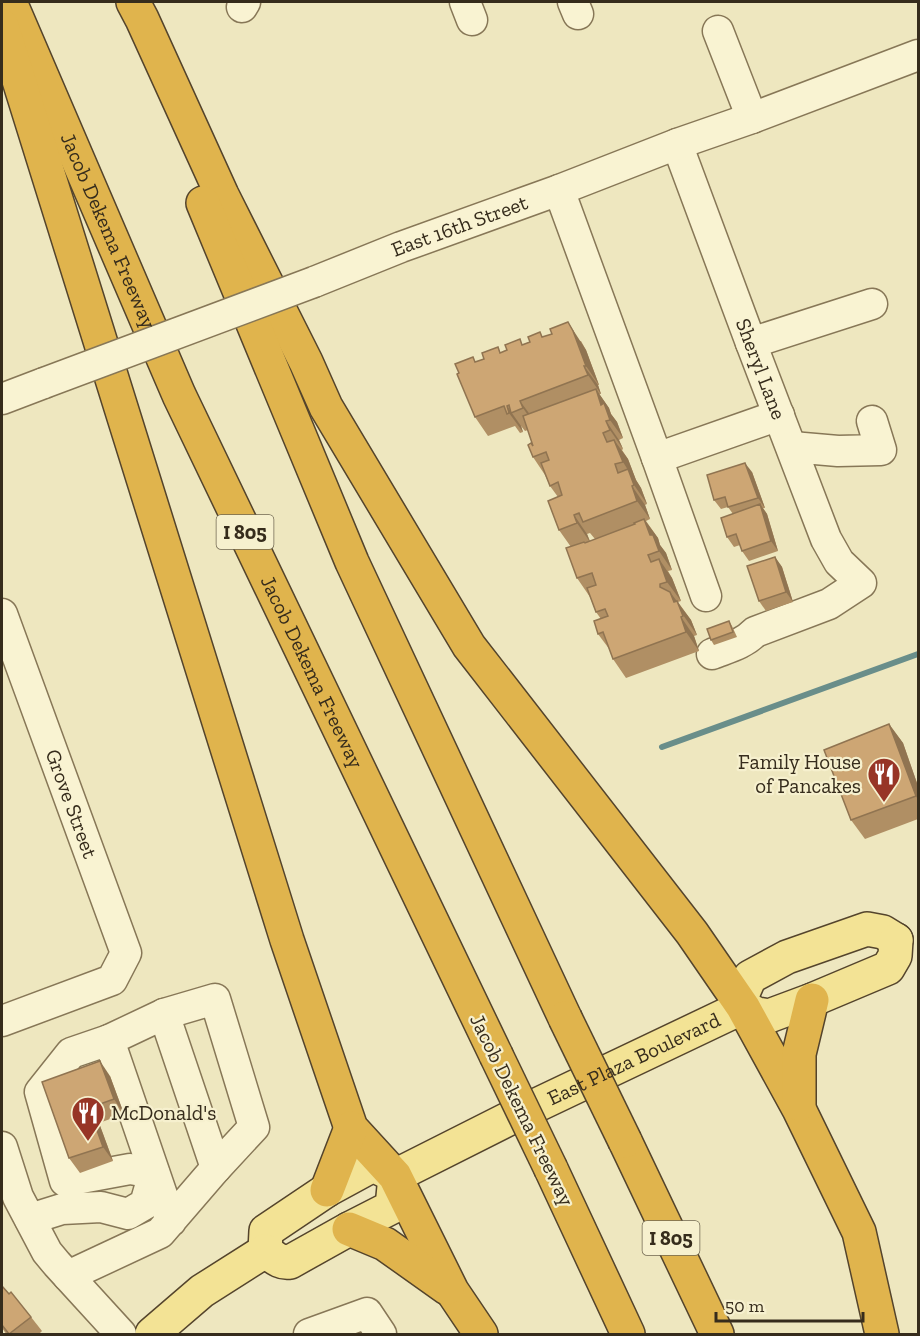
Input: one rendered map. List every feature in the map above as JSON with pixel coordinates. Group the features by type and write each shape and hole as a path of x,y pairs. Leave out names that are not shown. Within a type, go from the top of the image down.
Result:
{"highway":[{"name":"Jacob Dekema Freeway","path":"10,2 180,395 551,1169 628,1335"},
{"name":"I 805","path":"118,2 352,562 565,1018 717,1335"},
{"path":"133,2 222,195 306,362 326,407 469,646 692,933 743,1007 799,1109 860,1232 882,1335"},
{"path":"2,26 287,940 351,1128 395,1176 452,1291 481,1335"},
{"path":"799,1109 799,1054 812,1000"},
{"path":"327,1190 351,1128"},
{"path":"349,1229 385,1244 452,1291"}],"main road":[{"name":"East Plaza Boulevard","path":"867,929 907,935 888,968 769,1016 757,1014 743,1007 743,993 750,977 787,957 867,929"},
{"name":"East Plaza Boulevard","path":"395,1176 516,1115 743,1007"},
{"path":"373,1164 395,1176 392,1207 290,1262 281,1262 265,1251 266,1231 327,1190 373,1164"},
{"path":"152,1335 202,1291 265,1251"}],"street":[{"path":"718,31 752,118"},
{"name":"East 16th Street","path":"2,399 401,247 918,55"},
{"name":"Sheryl Lane","path":"677,144 826,539 839,562 861,583 829,604 755,632 740,643 712,654"},
{"path":"559,190 706,596"},
{"path":"751,343 872,304"},
{"path":"657,458 779,415"},
{"path":"792,447 838,451 880,450 872,421"},
{"name":"Grove Street","path":"2,614 126,953 112,980 2,1021"},
{"path":"68,1276 160,1233 254,1127 215,999 164,1014 109,1040 71,1053 40,1092 64,1181 130,1169 154,1173"},
{"path":"164,1014 216,1168"},
{"path":"109,1040 171,1221"},
{"path":"4,1161 18,1197 47,1252 121,1335"},
{"path":"30,1219 62,1209 101,1207 128,1214 144,1204 154,1173"},
{"path":"309,1335 367,1313 381,1335"}],"building":[{"path":"568,322 588,375 520,401 523,408 511,413 509,405 507,414 504,406 475,417 455,364 473,357 475,362 484,359 482,353 498,347 500,353 507,350 505,345 520,339 522,345 530,342 528,337 540,332 542,337 552,334 550,329"},
{"path":"596,389 601,405 604,403 610,420 606,421 610,430 603,433 607,442 614,440 623,462 615,464 618,473 628,469 637,501 583,522 579,513 574,515 577,523 559,530 548,501 562,495 558,482 550,486 541,463 549,460 546,452 533,457 528,445 531,443 533,446 523,416"},
{"path":"745,463 758,498 728,507 725,497 714,500 707,475"},
{"path":"760,504 771,541 742,551 736,534 727,537 721,518"},
{"path":"644,519 659,551 648,555 651,562 659,559 667,582 660,584 660,587 670,592 674,602 677,601 686,632 613,659 603,632 598,634 594,621 608,616 605,609 596,612 587,588 596,585 592,573 577,578 566,548 585,543"},
{"path":"775,557 786,592 759,601 747,566"},
{"path":"729,621 733,632 711,640 707,629"},
{"name":"Family House of Pancakes","path":"889,724 916,796 851,820 824,750"},
{"name":"McDonald's","path":"100,1061 114,1099 89,1108 103,1147 69,1158 42,1082"},
{"path":"2,1286 9,1294 11,1292 31,1317 9,1334 2,1325"}],"waterway":[{"path":"662,747 918,654"}],"place":[{"name":"Family House of Pancakes","path":"884,803"},
{"name":"McDonald's","path":"88,1142"}]}
